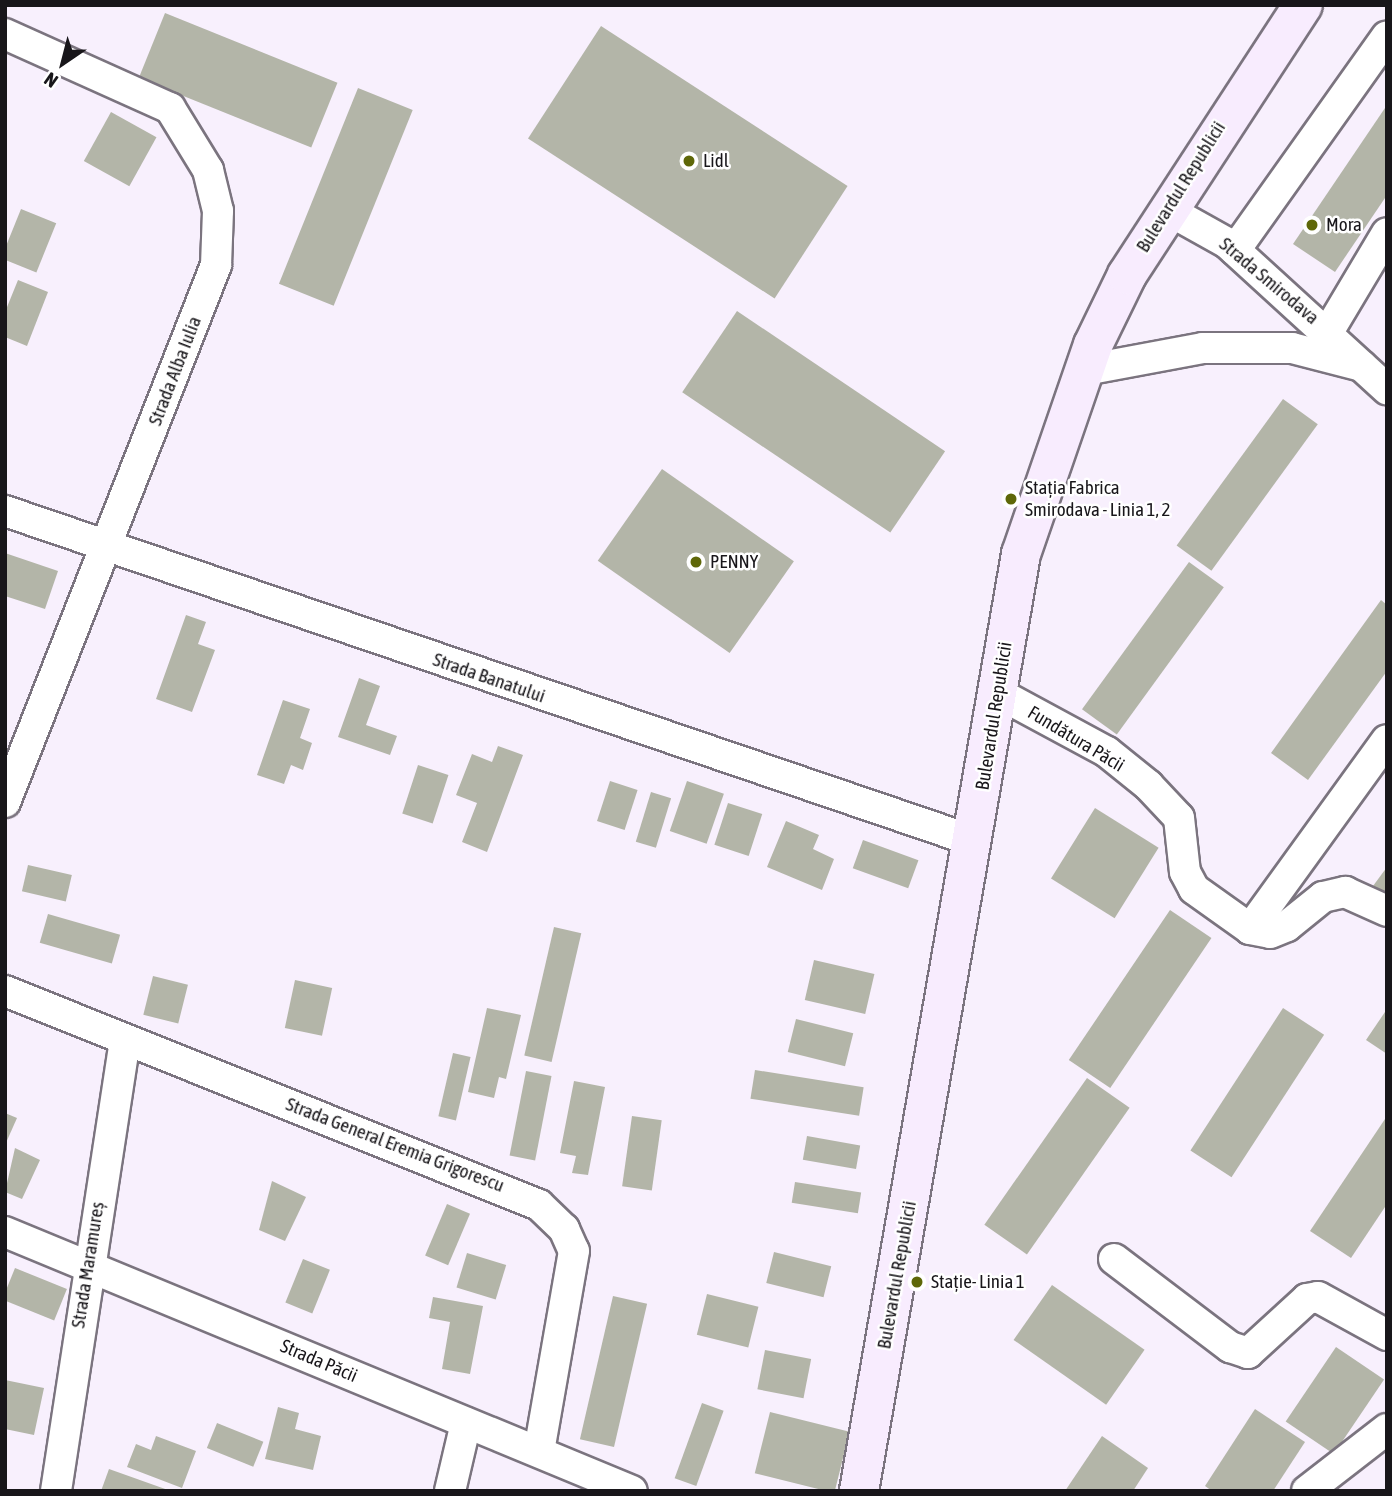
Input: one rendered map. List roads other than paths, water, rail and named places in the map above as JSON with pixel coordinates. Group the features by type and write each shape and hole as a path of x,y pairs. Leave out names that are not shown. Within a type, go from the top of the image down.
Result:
{"main road":[{"name":"Bulevardul Republicii","path":"859,1491 974,841 1020,554 1085,370 1127,275 1166,209 1303,5"}],"street":[{"name":"Strada Alba Iulia","path":"5,34 170,108 208,170 218,211 216,265 5,802"},
{"path":"1235,250 1387,36"},
{"name":"Strada Smirodava","path":"1166,209 1235,250 1328,332 1387,389"},
{"path":"1328,332 1387,233"},
{"name":"Strada Smirodava","path":"1085,370 1203,348 1292,348 1363,366"},
{"name":"Strada Banatului","path":"5,511 106,550 974,841"},
{"name":"Fundătura Păcii","path":"996,692 1107,752 1148,785 1179,818 1185,872 1194,889 1250,929"},
{"path":"1387,740 1250,929 1270,933 1287,926 1322,897 1345,892 1387,912"},
{"name":"Strada General Eremia Grigorescu","path":"5,991 125,1041 509,1189 564,1229 575,1251 539,1452"},
{"name":"Strada Maramureș","path":"56,1491 87,1264 125,1041"},
{"name":"Strada Păcii","path":"5,1232 632,1491"},
{"path":"1114,1259 1230,1347 1248,1353 1307,1299 1318,1297 1387,1335"},
{"path":"450,1491 466,1423"},
{"path":"1307,1491 1387,1429"}],"place":[{"name":"Lidl","path":"689,161"},
{"name":"Mora","path":"1312,225"},
{"name":"Stația Fabrica Smirodava - Linia 1, 2","path":"1011,499"},
{"name":"PENNY","path":"696,562"},
{"name":"Stație- Linia 1","path":"917,1282"}]}
